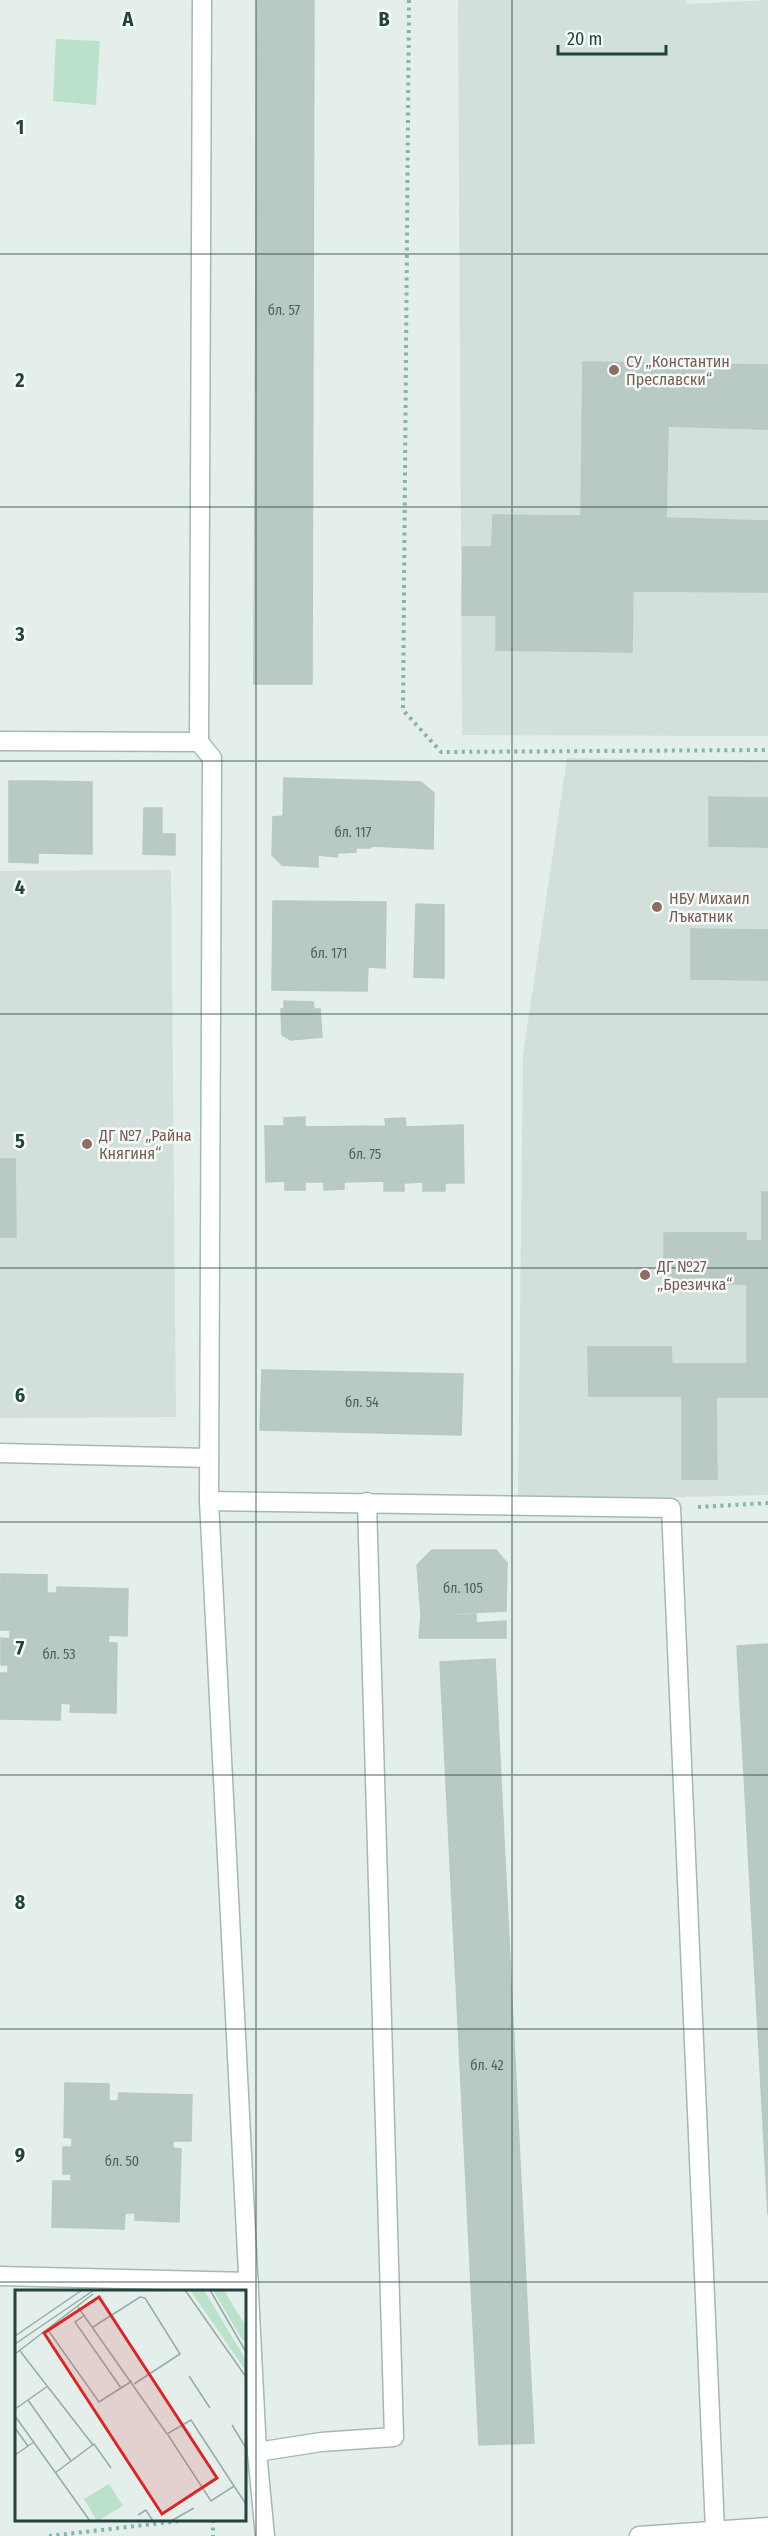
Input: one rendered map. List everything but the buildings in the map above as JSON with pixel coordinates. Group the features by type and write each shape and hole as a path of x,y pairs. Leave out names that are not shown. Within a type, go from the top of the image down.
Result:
{"street":[{"path":"202,0 199,742 212,758 208,1501 257,2452 265,2536"},
{"path":"0,741 199,742"},
{"path":"0,1453 209,1458"},
{"path":"208,1501 671,1508 715,2530"},
{"path":"257,2452 321,2442 394,2437 368,1502"},
{"path":"0,2276 249,2282"},
{"path":"639,2536 768,2527"}],"path":[{"path":"409,0 403,710 441,752 768,750"},
{"path":"671,1508 768,1503"},
{"path":"49,2536 179,2521"}],"shaded area":[{"name":"СУ „Константин Преславски“","path":"458,0 686,0 687,4 768,0 768,736 462,735"},
{"name":"ДГ №27 „Брезичка“","path":"567,758 768,761 768,1495 518,1501 523,1055"},
{"name":"ДГ №7 „Райна Княгиня“","path":"171,870 176,1417 0,1418 0,871"}],"green space":[{"path":"56,39 100,41 96,105 53,101"}],"place":[{"name":"СУ „Константин Преславски“","path":"614,370"},
{"name":"НБУ Михаил Лъкатник","path":"657,907"},
{"name":"ДГ №7 „Райна Княгиня“","path":"87,1144"},
{"name":"ДГ №27 „Брезичка“","path":"645,1275"}]}
